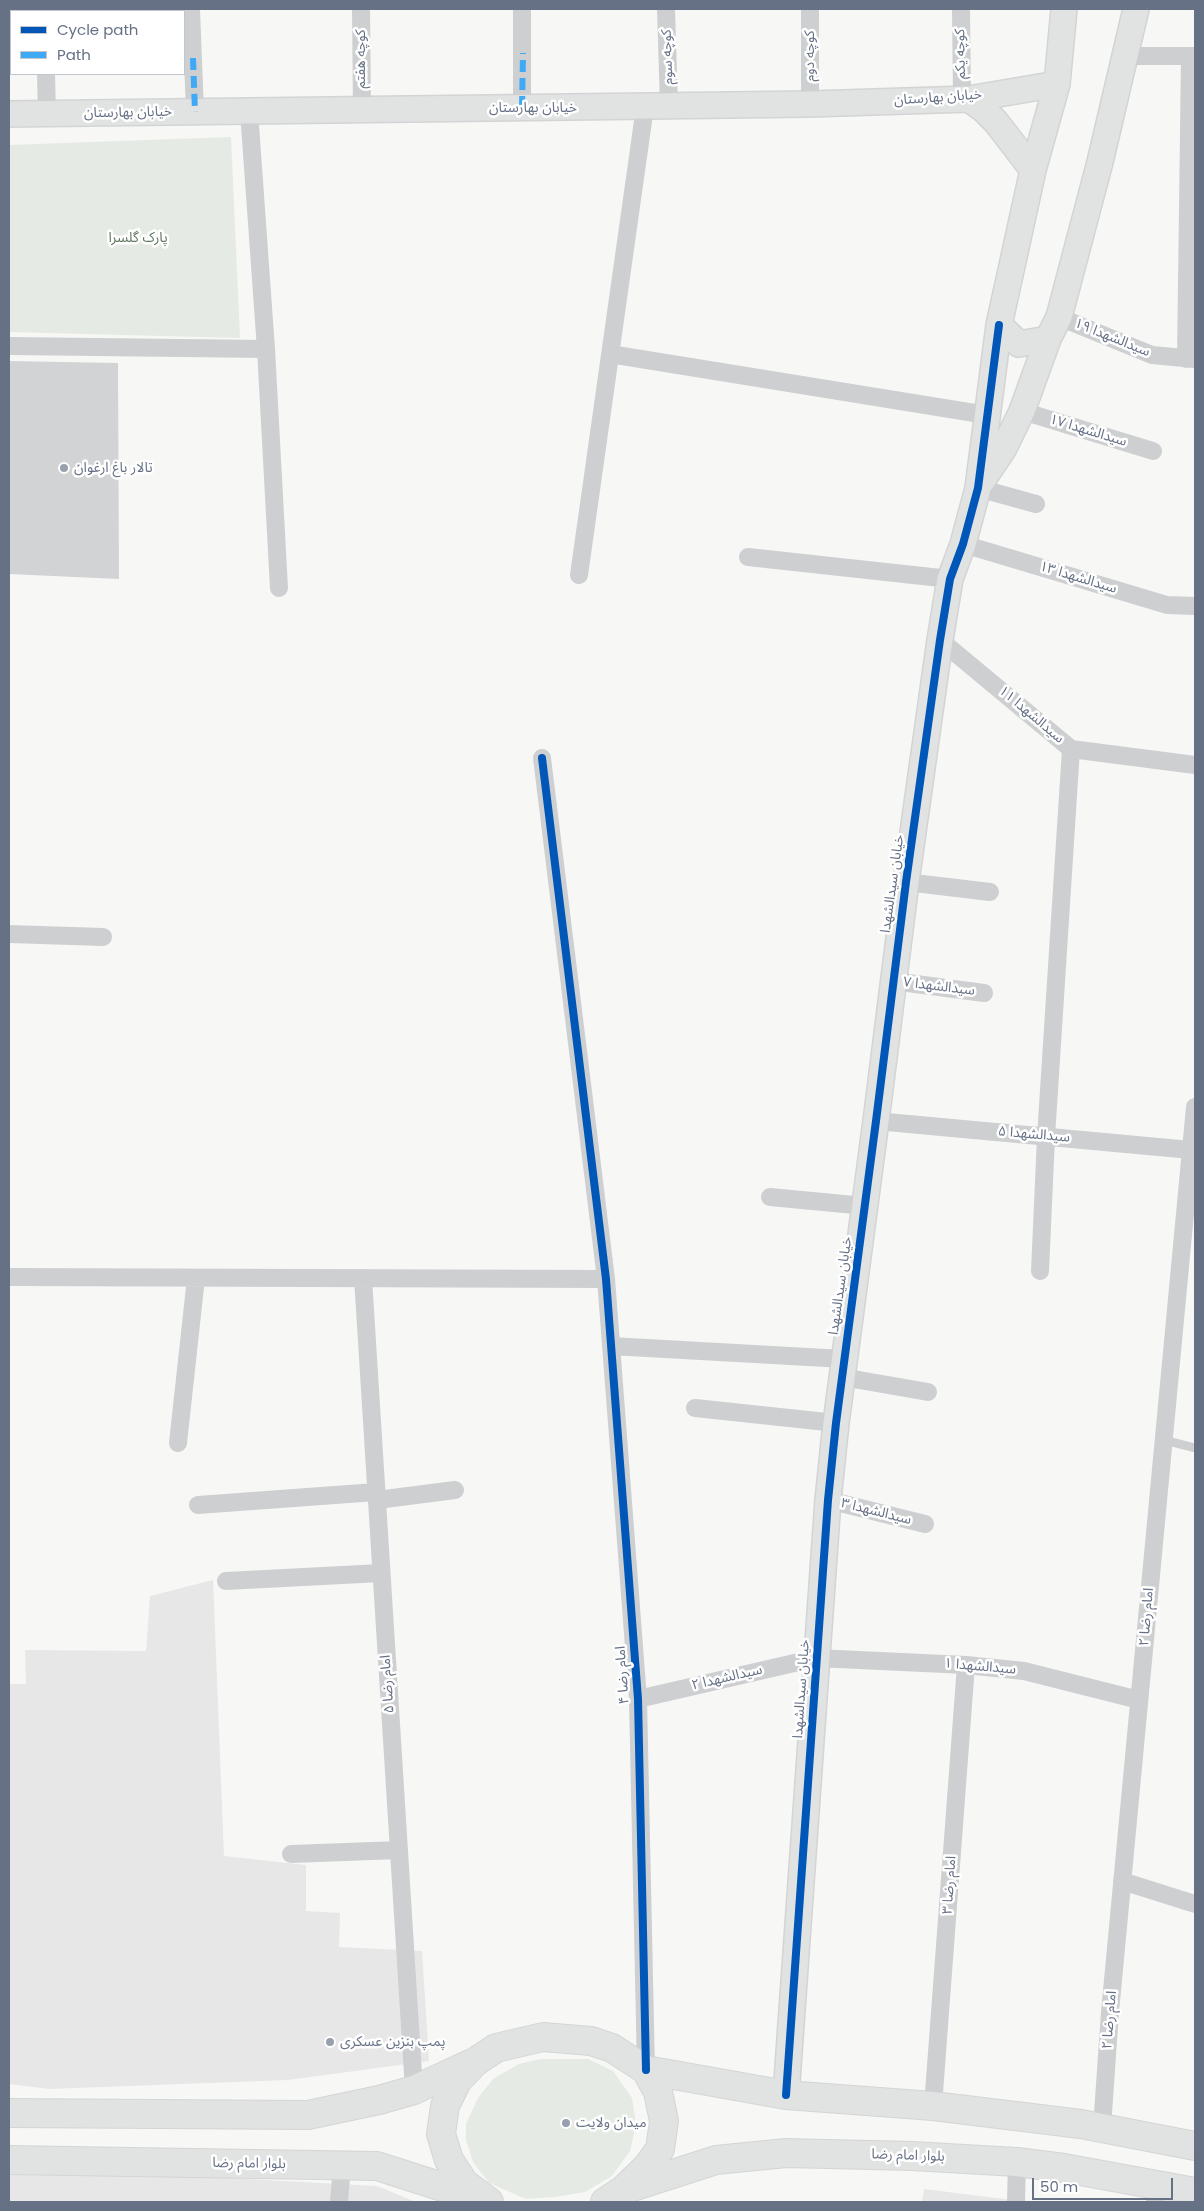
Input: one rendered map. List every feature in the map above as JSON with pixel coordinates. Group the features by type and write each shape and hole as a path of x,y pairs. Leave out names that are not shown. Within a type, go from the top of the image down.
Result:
{"main road":[{"path":"9,2113 308,2115 379,2100 414,2090 475,2062 496,2048 543,2037 591,2041 628,2058 646,2070 786,2095 933,2106 1102,2128 1195,2146"},
{"path":"475,2062 457,2081 445,2106 441,2134 448,2160 464,2183 487,2201"},
{"path":"615,2198 648,2166 660,2148 664,2121 658,2092 646,2070"},
{"name":"بلوار امام رضا","path":"615,2198 716,2160 786,2153 912,2156 1018,2162 1064,2168 1155,2193 1195,2192"},
{"name":"بلوار امام رضا","path":"9,2160 377,2166 487,2201"}],"street":[{"path":"191,9 195,112"},
{"name":"کوچه هفتم","path":"361,9 362,109"},
{"path":"522,9 522,108"},
{"name":"کوچه سوم","path":"579,575 610,354 657,106 666,9"},
{"name":"کوچه دوم","path":"810,9 810,104"},
{"name":"کوچه یکم","path":"961,9 966,99"},
{"path":"978,488 999,325 1033,170 1056,84 1064,9"},
{"path":"978,488 1004,448 1022,411 1048,339 1059,316 1100,162 1136,9"},
{"path":"1125,56 1193,56 1191,359"},
{"path":"46,75 47,114"},
{"name":"خیابان بهارستان","path":"9,114 810,104 966,99 1056,84"},
{"path":"966,99 983,108 1033,170"},
{"path":"249,111 266,349 279,588"},
{"name":"سیدالشهدا ۱۹","path":"1059,316 1152,355 1191,359"},
{"path":"999,325 1019,344 1048,339"},
{"path":"9,346 266,349"},
{"path":"610,354 987,415"},
{"name":"سیدالشهدا ۱۷","path":"1022,411 1153,451"},
{"path":"978,488 1036,504"},
{"name":"خیابان سیدالشهدا","path":"786,2095 816,1658 836,1423 906,882 940,640 950,578 963,544 978,488"},
{"name":"سیدالشهدا ۱۳","path":"963,544 1167,605 1195,606"},
{"path":"748,557 950,578"},
{"name":"سیدالشهدا ۱۱","path":"940,640 1071,749 1195,765"},
{"path":"1040,1271 1046,1137 1071,749"},
{"name":"امام رضا ۴","path":"542,758 606,1279 638,1699 646,2070"},
{"path":"906,882 990,892"},
{"path":"9,934 103,937"},
{"name":"سیدالشهدا ۷","path":"893,981 984,993"},
{"name":"امام رضا ۲","path":"1102,2128 1122,1881 1195,1106"},
{"name":"سیدالشهدا ۵","path":"876,1121 1191,1150"},
{"path":"770,1196 865,1206"},
{"path":"9,1277 606,1279"},
{"path":"178,1443 196,1278"},
{"name":"امام رضا ۵","path":"363,1278 414,2090"},
{"path":"611,1346 843,1368 928,1392"},
{"path":"695,1408 836,1423"},
{"path":"198,1505 455,1490"},
{"name":"سیدالشهدا ۳","path":"828,1500 925,1524"},
{"path":"226,1581 381,1573"},
{"name":"سیدالشهدا ۲","path":"638,1699 816,1658"},
{"name":"سیدالشهدا ۱","path":"816,1658 966,1665 1024,1671 1140,1700"},
{"name":"امام رضا ۳","path":"933,2106 966,1665"},
{"path":"291,1854 399,1850"},
{"path":"1122,1881 1195,1904"},
{"path":"1016,2202 1018,2162"},
{"path":"339,2202 342,2166"}],"lane":[{"path":"1164,1440 1195,1448"}],"shaded area":[{"path":"213,1580 224,1856 306,1865 306,1911 340,1913 339,1947 422,1951 429,2061 288,2080 49,2089 9,2084 9,1684 26,1684 25,1650 146,1651 150,1596"},
{"path":"9,2166 377,2186 416,2202 9,2202"},
{"path":"924,2189 1012,2200 1012,2202 922,2202"}],"green space":[{"name":"پارک گلسرا","path":"231,137 240,338 9,332 9,145"},
{"path":"541,2059 588,2059 613,2071 632,2098 636,2124 630,2151 612,2176 585,2192 526,2199 489,2183 473,2162 466,2140 466,2124 478,2098 493,2079 519,2064"}],"building":[{"name":"تالار باغ ارغوان","path":"9,361 118,363 119,579 9,574"}],"marked path":[{"path":"522,108 523,53"},
{"path":"193,58 195,112"}],"cycle path":[{"path":"786,2095 828,1500 836,1423 906,882 940,640 950,579 963,544 978,488 999,325"},
{"path":"542,758 606,1279 638,1699 646,2070"}],"place":[{"name":"تالار باغ ارغوان","path":"64,468"},
{"name":"پمپ بنزین عسکری","path":"330,2042"},
{"name":"میدان ولایت","path":"566,2123"}]}
